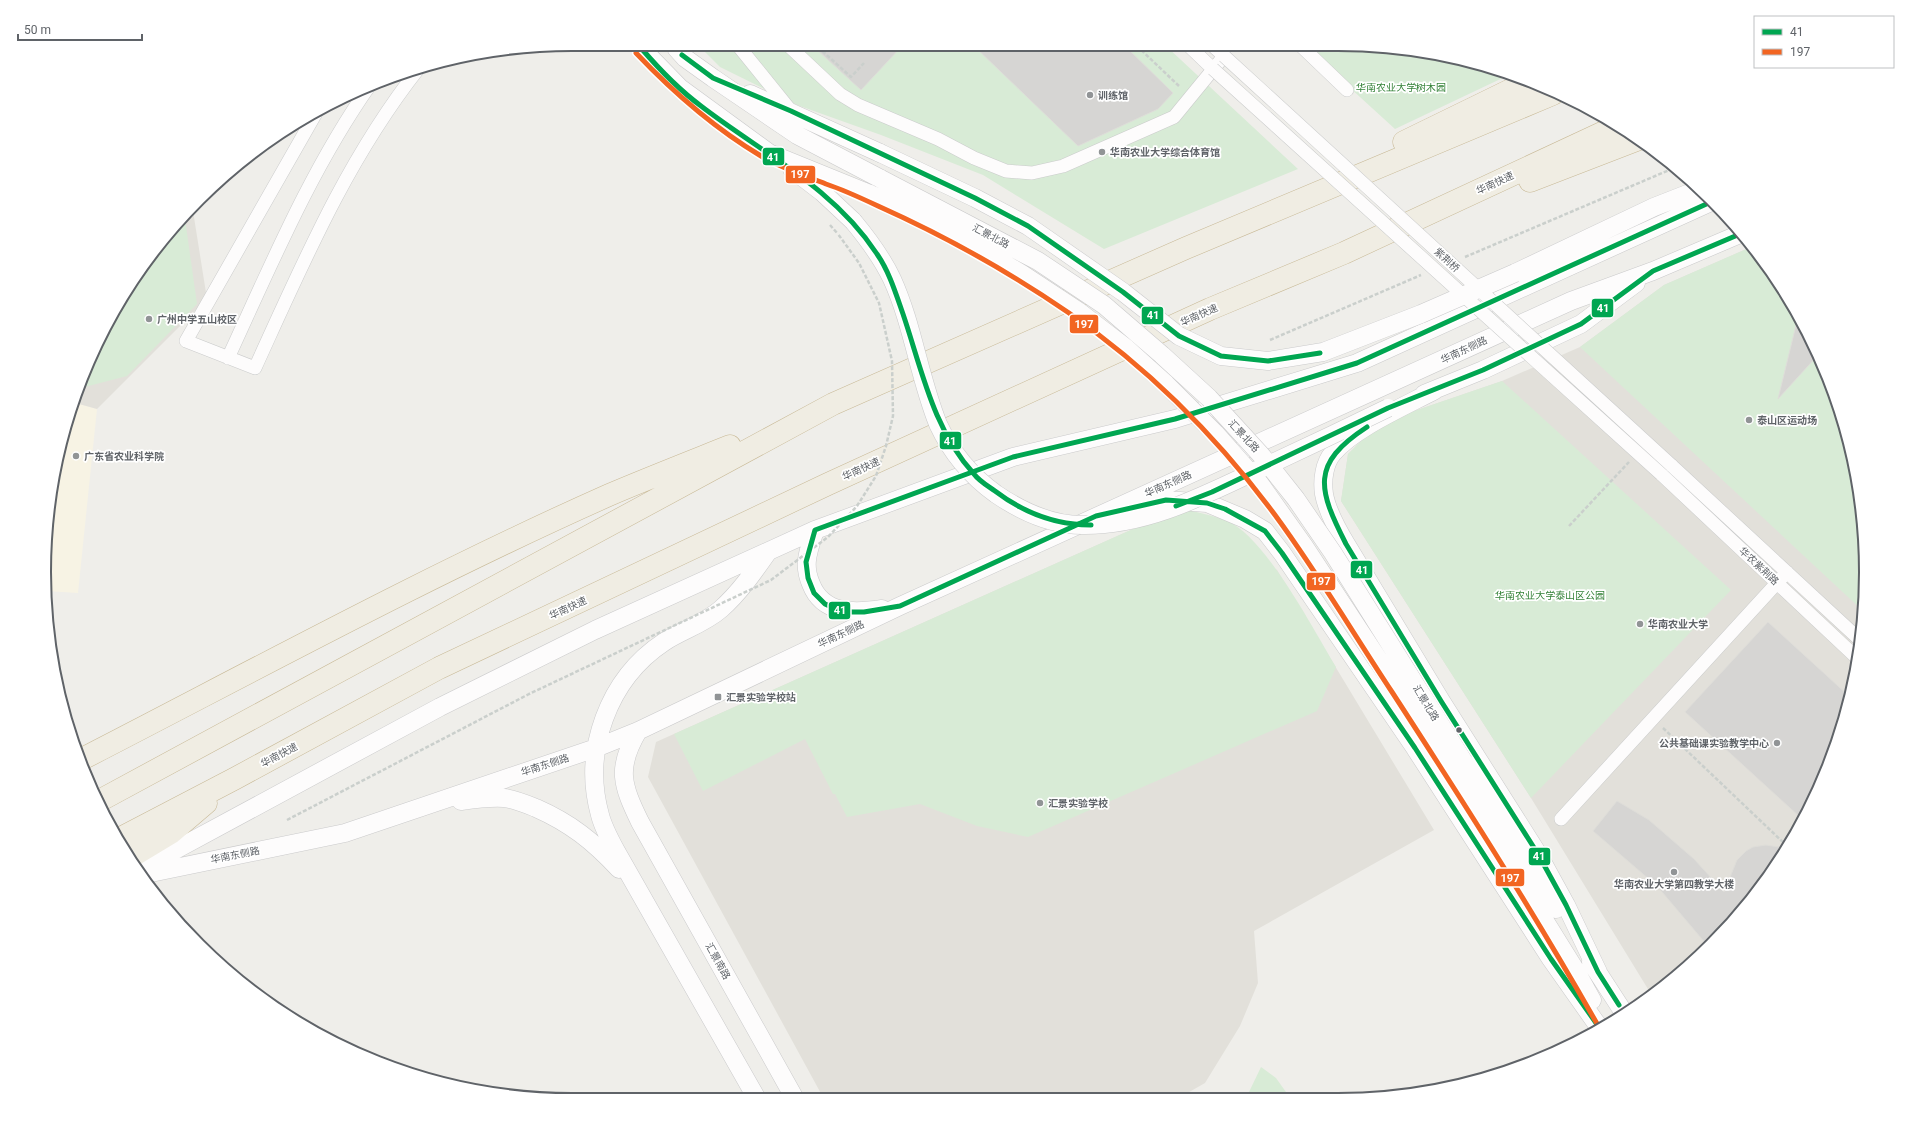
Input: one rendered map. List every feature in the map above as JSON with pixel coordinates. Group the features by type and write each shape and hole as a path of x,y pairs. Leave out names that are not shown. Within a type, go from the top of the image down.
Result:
{"highway":[{"path":"1186,248 1521,85"},
{"path":"86,757 498,547 610,495 833,404 1186,248 1548,96"},
{"name":"华南快速","path":"124,836 440,668 850,474 1210,309 1344,253 1611,129"},
{"path":"1344,253 1631,142"},
{"path":"103,799 833,404"},
{"path":"135,854 172,832 234,779"}],"street":[{"name":"汇景北路","path":"644,51 680,88 769,153 870,194 951,232 1022,274 1078,311 1126,348 1171,389 1215,433 1260,484 1458,766 1621,1009"},
{"name":"汇景北路","path":"679,51 685,58 713,78 797,135 1038,261 1104,305 1162,354 1209,398 1261,455 1296,499 1333,553 1458,766 1603,1020"},
{"path":"742,51 791,111"},
{"path":"794,51 840,94 858,104 938,139 974,158 1006,171 1032,173 1063,166 1174,117 1224,56 1218,51"},
{"path":"1193,51 1213,69"},
{"path":"1306,51 1346,90"},
{"name":"紫荆桥","path":"1224,56 1671,465"},
{"name":"紫荆桥","path":"1213,69 1661,474"},
{"path":"311,121 186,341 255,368 312,245 352,166 375,128 413,77"},
{"path":"713,78 791,111 975,198 1028,226 1123,292 1179,336 1221,356 1268,361 1323,352 1421,314 1514,273 1654,207 1694,192"},
{"path":"228,358 311,184 339,133 363,95"},
{"path":"769,153 822,192 853,221 869,240 892,279 900,298 939,426 958,458 972,475 988,488 1020,509 1039,517 1062,523 1081,525 1104,524 1154,515 1212,492 1388,408 1435,390 1581,324 1653,271"},
{"path":"143,867 440,707 595,630 815,530 1013,457 1175,419 1358,363 1705,203"},
{"name":"华南东侧路","path":"148,874 345,833 596,748 638,731 900,606 1096,516 1571,301 1653,271 1736,236"},
{"path":"1435,390 1350,436 1332,453 1325,467 1324,493 1333,520 1346,544 1441,701 1554,882 1598,972"},
{"name":"华农紫荆路","path":"1671,465 1855,636"},
{"name":"华农紫荆路","path":"1661,474 1853,653"},
{"path":"1096,516 1166,500 1190,501 1207,503 1225,509 1245,519 1265,532 1282,553 1410,742 1551,959 1597,1024"},
{"path":"815,530 806,562 808,578 814,593 825,604 838,610 852,612 864,612 900,606"},
{"path":"754,1093 616,851 600,816 595,792 593,770 596,748 603,720 616,692 636,665 663,642 720,611 734,598 767,552"},
{"path":"1561,819 1787,572"},
{"name":"汇景南路","path":"638,731 629,747 623,767 625,784 631,803 640,822 792,1093"},
{"path":"423,807 484,798 505,798 529,805 575,828 594,843 635,886"}],"path":[{"path":"822,51 851,77 864,63"},
{"path":"1142,51 1184,91"},
{"path":"1461,259 1669,170"},
{"path":"287,820 529,694 771,580 828,537 857,506 876,476 886,446 893,416 892,361 879,304 859,263 838,234"},
{"path":"1270,340 1424,274"},
{"path":"1569,526 1637,453"},
{"path":"1653,718 1783,842"}],"shaded area":[{"name":"广州中学五山校区","path":"194,214 207,299 97,409 79,404 105,342 121,311 139,283 180,228"},
{"name":"华南农业大学","path":"1746,249 1771,283 1805,342 1819,373 1841,437 1855,504 1859,572 1855,640 1849,674 1831,739 1805,802 1771,861 1730,916 1682,964 1648,990 1531,798 1341,501 1348,454 1379,423 1502,381 1580,347 1664,285"},
{"name":"广东省农业科学院","path":"79,404 97,409 78,593 52,591 51,572 55,504 69,437"},
{"name":"汇景实验学校","path":"1180,508 1277,570 1434,830 1254,931 1258,983 1240,1026 1205,1083 1188,1093 821,1093 648,777 656,742"}],"green space":[{"name":"华南农业大学综合体育馆","path":"704,51 1171,51 1298,169 1104,249 983,175 881,135 797,105 720,67"},
{"name":"华南农业大学树木园","path":"1310,51 1372,52 1406,55 1440,61 1502,78 1395,129"},
{"name":"广州中学五山校区","path":"185,223 197,304 127,376 86,387 105,342 121,311 159,255"},
{"name":"泰山区运动场","path":"1746,249 1771,283 1789,312 1819,373 1841,437 1849,470 1855,504 1858,538 1858,606 1580,347 1664,285"},
{"name":"华南农业大学泰山区公园","path":"1502,381 1731,590 1531,798 1341,501 1348,454 1379,423"},
{"path":"1180,508 1227,521 1242,530 1257,545 1288,586 1336,667 1317,711 1028,837 977,826 920,804 847,817 835,794 833,794 805,739 703,791 674,734"},
{"path":"1261,1067 1276,1078 1287,1093 1248,1093"}],"building":[{"path":"818,51 897,51 861,90"},
{"name":"训练馆","path":"979,51 1130,51 1173,93 1158,109 1078,146"},
{"path":"1796,325 1813,360 1778,399"},
{"name":"公共基础课实验教学中心","path":"1768,622 1845,692 1831,739 1819,771 1798,815 1685,712"},
{"name":"华南农业大学第四教学大楼","path":"1617,801 1649,820 1694,859 1724,892 1737,860 1746,851 1753,847 1766,845 1780,847 1751,889 1730,916 1704,942 1657,886 1593,831"}],"transit line":[{"name":"41","path":"644,51 684,93 818,190 840,209 859,230 877,254 889,275 930,398 948,438 960,457 976,477 1017,506 1040,516 1065,523 1091,525"},
{"name":"197","path":"636,53 695,109 727,134 761,156 776,164 846,191 928,229 976,255 1069,313 1098,334 1154,381 1206,432 1253,486 1306,558 1499,859 1597,1024"},
{"name":"41","path":"682,55 713,78 791,111 975,198 1028,226 1123,292 1179,336 1221,356 1268,361 1320,353"},
{"name":"41","path":"1597,1024 1551,959 1415,748 1282,553 1265,531 1225,509 1207,503 1166,500 1096,516 900,606 864,612 838,610 825,604 814,593 808,578 806,562 815,530 1013,457 1175,419 1357,363 1706,204"},
{"name":"41","path":"1176,506 1212,492 1388,408 1483,370 1581,324 1653,271 1736,236"},
{"name":"41","path":"1367,427 1349,440 1336,453 1328,466 1325,479 1325,493 1329,508 1346,544 1441,701 1538,854 1566,905 1598,972 1619,1005"}],"place":[{"name":"训练馆","path":"1090,95"},
{"name":"华南农业大学综合体育馆","path":"1102,152"},
{"name":"广州中学五山校区","path":"149,319"},
{"name":"泰山区运动场","path":"1749,420"},
{"name":"广东省农业科学院","path":"76,456"},
{"name":"华南农业大学","path":"1640,624"},
{"name":"汇景实验学校站","path":"718,697"},
{"name":"公共基础课实验教学中心","path":"1777,743"},
{"name":"汇景实验学校","path":"1040,803"},
{"name":"华南农业大学第四教学大楼","path":"1674,872"}]}
